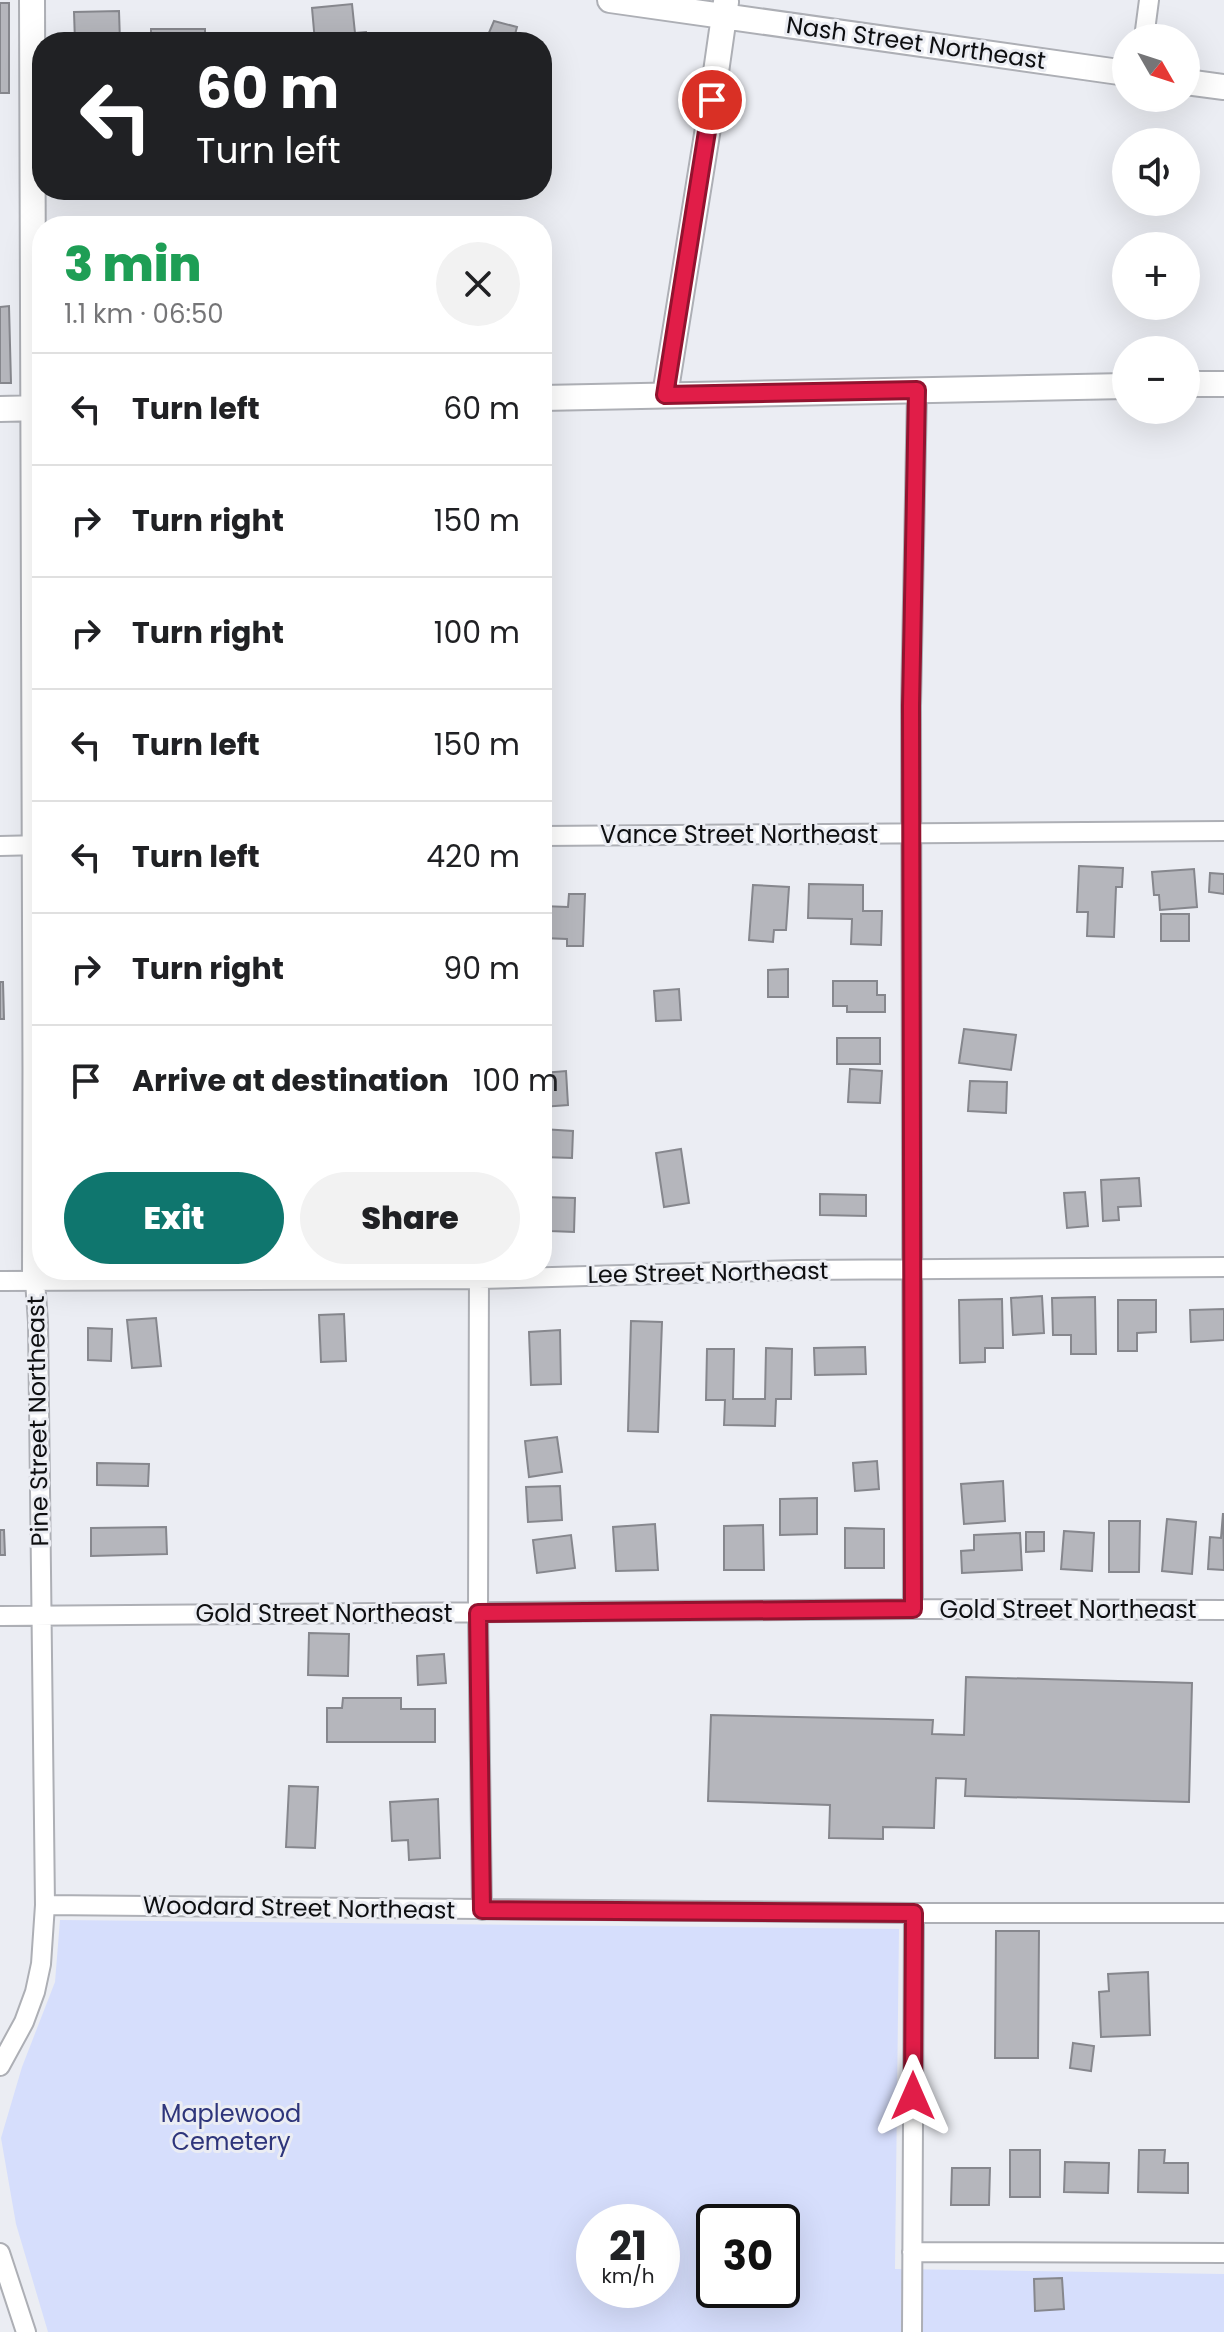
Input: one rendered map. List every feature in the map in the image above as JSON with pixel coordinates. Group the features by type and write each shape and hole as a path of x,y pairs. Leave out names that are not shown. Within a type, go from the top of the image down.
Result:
{"street":[{"name":"Pine Street Northeast","path":"32,0 32,32"},
{"name":"Nash Street Northeast","path":"610,0 725,8 1112,71"},
{"path":"1146,24 1149,0"},
{"path":"665,395 725,8"},
{"path":"1200,84 1224,87"},
{"path":"1200,384 1224,384"},
{"path":"552,398 1112,386"},
{"path":"913,1609 911,834 917,390"},
{"path":"0,409 32,408"},
{"name":"Vance Street Northeast","path":"552,836 1224,831"},
{"path":"0,846 32,845"},
{"name":"Lee Street Northeast","path":"552,1273 1224,1267"},
{"name":"Lee Street Northeast","path":"0,1281 98,1280"},
{"path":"479,1280 478,1613 482,1910"},
{"name":"Pine Street Northeast","path":"0,2066 24,2022 35,1992 41,1964 45,1905 43,1616 35,1281"},
{"name":"Gold Street Northeast","path":"0,1616 913,1609 1224,1610"},
{"name":"Woodard Street Northeast","path":"45,1905 1224,1913"},
{"path":"912,2332 914,1913"},
{"path":"912,2252 1224,2253"},
{"path":"0,2253 26,2332"}],"green space":[{"name":"Maplewood Cemetery","path":"60,1920 899,1929 895,2269 1224,2274 1224,2332 48,2332 16,2224 1,2138 22,2067 55,1982"}],"building":[{"path":"0,3 9,3 9,93 0,93"},
{"path":"352,4 355,32 314,32 312,8"},
{"path":"119,11 120,32 75,32 74,12"},
{"path":"494,21 517,27 516,32 489,32"},
{"path":"151,29 205,29 205,32 151,32"},
{"path":"9,306 11,383 0,383 0,307"},
{"path":"1079,866 1123,868 1122,887 1116,887 1114,937 1087,936 1088,912 1077,912"},
{"path":"1194,869 1197,907 1160,910 1159,895 1154,895 1152,872"},
{"path":"1210,873 1224,874 1224,894 1209,892"},
{"path":"809,884 863,885 863,911 882,911 881,945 851,944 852,919 808,918"},
{"path":"753,885 789,887 786,930 774,930 773,942 749,940"},
{"path":"569,894 585,894 583,946 567,946 567,939 552,938 552,906 568,907"},
{"path":"1161,914 1189,914 1189,941 1161,941"},
{"path":"788,969 788,997 768,997 768,970"},
{"path":"833,981 877,981 877,995 885,995 885,1012 847,1012 847,1006 833,1006"},
{"path":"0,982 3,982 4,1019 0,1019"},
{"path":"679,989 681,1020 656,1021 654,991"},
{"path":"964,1029 1016,1035 1011,1070 959,1063"},
{"path":"837,1038 880,1038 880,1064 837,1064"},
{"path":"850,1069 882,1071 880,1103 848,1102"},
{"path":"566,1071 568,1105 552,1106 552,1072"},
{"path":"970,1081 1007,1082 1006,1113 968,1111"},
{"path":"552,1130 573,1131 572,1158 552,1157"},
{"path":"681,1149 689,1203 664,1207 656,1153"},
{"path":"1139,1178 1141,1206 1118,1207 1119,1220 1103,1221 1101,1180"},
{"path":"1085,1192 1088,1226 1067,1228 1064,1193"},
{"path":"820,1194 866,1195 866,1216 820,1215"},
{"path":"552,1197 575,1198 574,1232 552,1231"},
{"path":"1042,1296 1044,1333 1013,1335 1011,1298"},
{"path":"1095,1297 1096,1354 1071,1354 1071,1335 1053,1335 1052,1298"},
{"path":"1002,1299 1003,1348 985,1348 985,1362 960,1363 959,1300"},
{"path":"1118,1300 1156,1300 1156,1332 1137,1333 1137,1351 1118,1351"},
{"path":"1224,1309 1224,1340 1191,1342 1190,1310"},
{"path":"344,1314 346,1361 321,1362 319,1315"},
{"path":"156,1318 161,1366 132,1368 127,1320"},
{"path":"631,1321 662,1322 658,1432 628,1431"},
{"path":"88,1328 112,1329 111,1361 88,1360"},
{"path":"560,1330 561,1384 531,1385 529,1332"},
{"path":"865,1347 866,1374 815,1375 814,1348"},
{"path":"766,1348 792,1349 791,1399 776,1399 775,1426 724,1425 725,1400 706,1400 707,1349 734,1349 733,1399 765,1399"},
{"path":"557,1437 562,1472 529,1477 525,1441"},
{"path":"877,1461 879,1489 855,1491 853,1463"},
{"path":"97,1463 149,1464 148,1486 97,1485"},
{"path":"1003,1481 1005,1521 964,1524 961,1484"},
{"path":"560,1486 562,1520 528,1522 526,1487"},
{"path":"817,1498 817,1534 780,1535 780,1499"},
{"path":"1223,1513 1224,1570 1208,1569 1210,1537 1221,1538"},
{"path":"1167,1519 1196,1522 1192,1574 1162,1571"},
{"path":"1109,1521 1140,1521 1139,1572 1109,1572"},
{"path":"655,1524 658,1570 616,1571 613,1527"},
{"path":"763,1525 764,1570 724,1570 724,1526"},
{"path":"166,1527 167,1554 91,1556 91,1528"},
{"path":"845,1528 884,1529 884,1568 845,1568"},
{"path":"0,1530 4,1530 5,1555 0,1555"},
{"path":"1064,1531 1094,1533 1092,1571 1061,1569"},
{"path":"1026,1532 1044,1532 1044,1551 1026,1552"},
{"path":"1020,1533 1022,1570 962,1573 961,1551 974,1550 974,1535"},
{"path":"571,1535 575,1568 537,1573 533,1540"},
{"path":"309,1633 349,1634 348,1676 308,1675"},
{"path":"444,1654 446,1683 418,1685 417,1656"},
{"path":"966,1677 1192,1683 1189,1802 965,1796 966,1779 936,1778 934,1828 883,1827 883,1839 829,1838 830,1805 708,1801 711,1715 933,1720 932,1734 964,1735"},
{"path":"343,1698 401,1698 401,1709 435,1709 435,1742 327,1742 327,1708 342,1708"},
{"path":"289,1786 318,1787 315,1848 286,1847"},
{"path":"438,1799 440,1858 409,1860 408,1840 392,1841 390,1802"},
{"path":"996,1931 1039,1931 1038,2058 995,2058"},
{"path":"1148,1972 1150,2035 1101,2037 1099,1992 1109,1991 1108,1974"},
{"path":"1073,2043 1094,2046 1091,2071 1070,2068"},
{"path":"1010,2150 1040,2150 1040,2197 1010,2197"},
{"path":"1139,2150 1165,2150 1164,2163 1188,2163 1188,2193 1138,2192"},
{"path":"1065,2162 1109,2163 1108,2193 1064,2192"},
{"path":"952,2168 990,2168 989,2205 951,2205"},
{"path":"1062,2278 1064,2309 1035,2311 1034,2279"}],"route":[{"path":"712,100 665,395 917,390 911,706 913,1609 478,1613 482,1910 914,1913 913,2096"}]}
